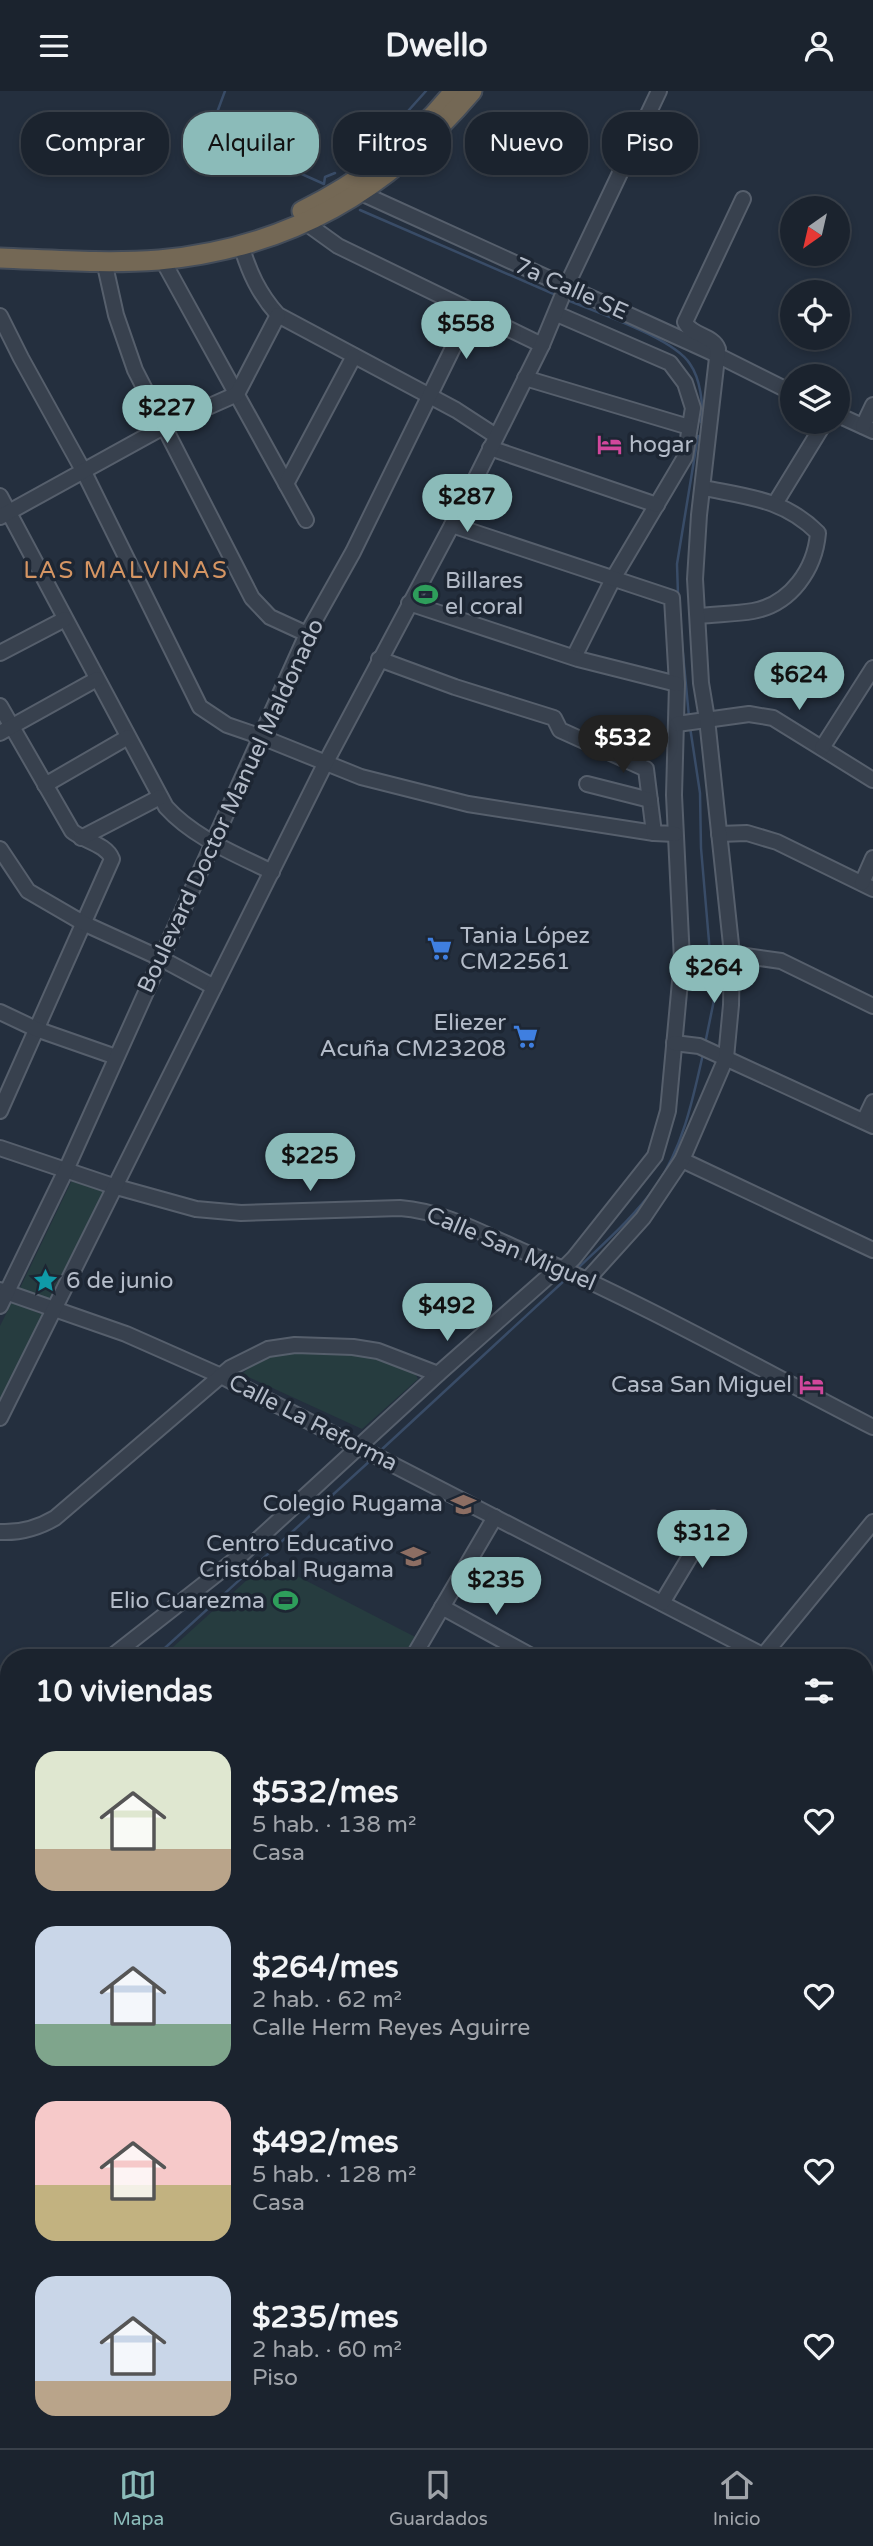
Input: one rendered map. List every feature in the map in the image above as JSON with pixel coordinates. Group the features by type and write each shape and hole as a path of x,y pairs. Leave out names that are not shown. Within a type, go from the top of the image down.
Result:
{"highway":[{"path":"0,247 122,251 205,242 264,227 357,188 454,91"},
{"path":"0,258 104,261 162,259 241,245 306,223 410,156 472,91"}],"street":[{"path":"0,1418 326,762 452,525 542,345 659,91"},
{"name":"7a Calle SE","path":"357,188 562,299 717,355 780,386"},
{"path":"121,1649 241,1555 438,1374 563,1269 655,1156 668,1111 677,1043 682,960 676,834 690,721 701,683 695,579 699,515 718,345 686,327 685,322 743,199"},
{"path":"306,223 338,246 542,345"},
{"path":"241,245 248,269 263,299 278,315 430,397 493,442 657,505"},
{"path":"162,259 306,520"},
{"path":"104,261 116,315 135,370 252,598 270,618 307,634"},
{"path":"562,299 670,363 685,383 693,408 685,457 614,577 574,657"},
{"name":"Boulevard Doctor Manuel Maldonado","path":"0,1306 4,1291 66,1170 307,634 353,552 471,311"},
{"path":"4,515 165,426 237,394 278,315"},
{"path":"0,316 84,472 200,706 227,725 361,777 468,804 676,834"},
{"path":"286,484 354,356"},
{"path":"525,378 689,428"},
{"path":"850,421 868,429 873,405"},
{"path":"776,502 818,434"},
{"path":"699,616 755,611 782,599 803,580 817,551 818,533 808,523 776,502 704,488"},
{"path":"0,496 4,515 65,619 160,797 175,817 212,842 272,872"},
{"path":"452,525 672,598 677,684 690,721 719,834 732,954 731,1005 724,1057 681,1160 643,1218 585,1279"},
{"path":"409,603 574,657 677,684"},
{"path":"0,653 65,619"},
{"path":"379,659 455,687 554,717 560,730 646,769 654,832"},
{"path":"822,748 873,668"},
{"path":"6,730 97,679"},
{"path":"0,706 6,730 45,785 72,831 107,850 112,859 0,1111"},
{"path":"690,721 749,714 773,718 873,780"},
{"path":"45,785 128,737"},
{"path":"587,784 650,800"},
{"path":"81,838 160,797"},
{"path":"719,834 747,833 777,842 867,886 873,858"},
{"path":"0,849 28,891 83,923 160,958 214,987"},
{"path":"732,954 781,961 873,1006"},
{"path":"0,1012 36,1029 116,1057"},
{"path":"677,1043 699,1046 868,1123 873,1102"},
{"name":"Calle San Miguel","path":"0,1148 113,1186 196,1209 226,1213 400,1207 420,1209 585,1279 873,1427"},
{"path":"681,1160 873,1250"},
{"name":"Calle La Reforma","path":"4,1291 126,1333 221,1376 748,1649"},
{"path":"0,1532 41,1526 55,1518 221,1376 241,1361 268,1349 295,1346 353,1347 378,1351 438,1374"},
{"path":"418,1649 495,1517"},
{"path":"662,1603 713,1518"},
{"path":"770,1649 873,1522"},
{"path":"442,1607 518,1649"}],"green space":[{"path":"74,1176 105,1191 54,1302 20,1288"},
{"path":"12,1302 46,1316 0,1408 0,1326"},
{"path":"302,1349 352,1351 412,1368 418,1379 362,1429 242,1374 266,1353"},
{"name":"Elio Cuarezma","path":"268,1561 423,1641 418,1649 171,1649"}],"waterway":[{"path":"225,91 212,126 215,135 324,184 325,177 333,174"},
{"path":"407,112 426,91"},
{"path":"360,210 556,295"},
{"path":"565,299 651,335 681,354 690,364 699,384 701,422"},
{"path":"678,595 677,564 698,436"},
{"path":"681,633 689,717"},
{"path":"690,727 700,793 701,848 714,1000 705,1044"},
{"path":"577,1269 638,1208 665,1171 686,1122 703,1054"},
{"path":"379,1452 567,1278"},
{"path":"164,1649 372,1459"}],"place":[{"name":"hogar","path":"609,445"},
{"name":"Billares el coral","path":"425,594"},
{"name":"Tania López CM22561","path":"440,949"},
{"name":"Eliezer Acuña CM23208","path":"526,1036"},
{"name":"6 de junio","path":"46,1281"},
{"name":"Casa San Miguel","path":"812,1385"},
{"name":"Colegio Rugama","path":"463,1504"},
{"name":"Centro Educativo Cristóbal Rugama","path":"414,1557"},
{"name":"Elio Cuarezma","path":"285,1601"}],"district":[{"name":"LAS MALVINAS","path":"126,570"}]}
